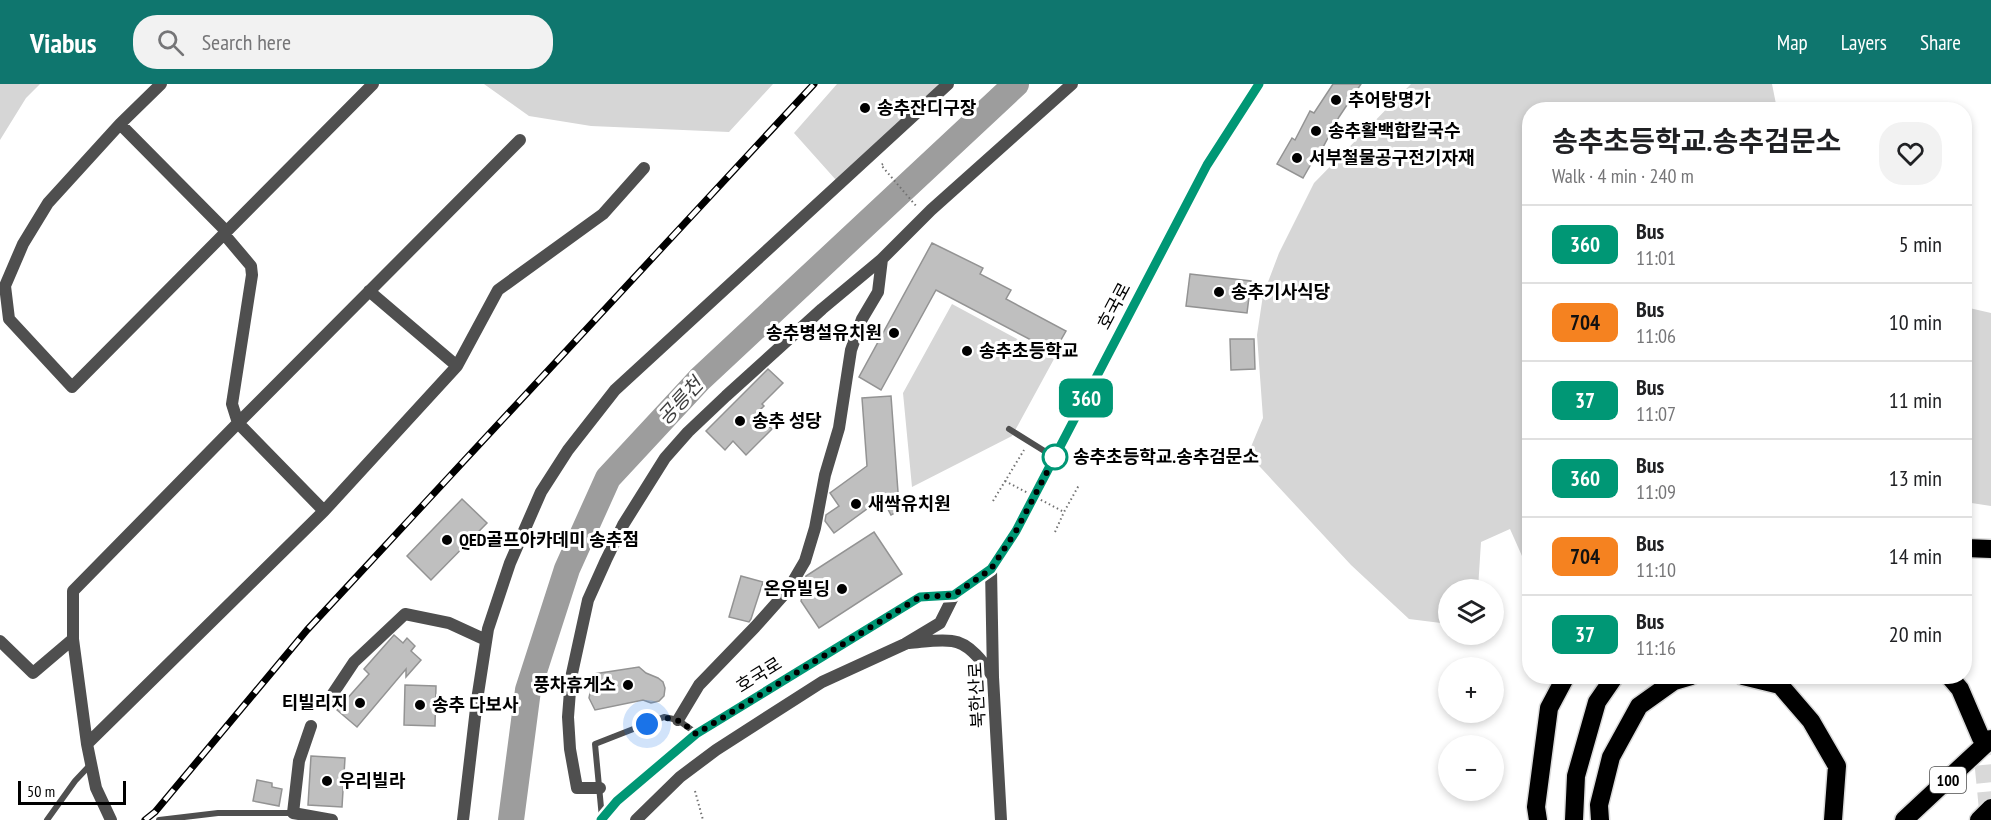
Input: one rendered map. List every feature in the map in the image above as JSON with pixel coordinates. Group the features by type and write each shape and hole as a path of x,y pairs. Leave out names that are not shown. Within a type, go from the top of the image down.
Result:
{"highway":[{"path":"1972,548 1991,549"},
{"path":"1539,820 1536,807 1549,708 1562,684"},
{"path":"1574,820 1576,776 1597,702 1609,684"},
{"path":"1600,820 1599,805 1611,757 1640,706 1670,684"},
{"path":"1776,684 1780,685 1811,721 1837,766 1833,820"},
{"path":"1956,684 1986,739"},
{"name":"100","path":"1904,820 1986,739"},
{"path":"1979,820 1991,808"}],"street":[{"path":"160,84 48,203 23,244 6,286 9,319 72,387 373,84"},
{"path":"463,820 488,629 510,563 541,492 570,447 615,390 948,84"},
{"path":"600,788 577,788 570,749 568,717 571,678 588,600 623,525 665,458 688,432 822,309 882,259 931,210 1071,84"},
{"name":"호국로","path":"636,820 680,777 716,750 822,682 905,644 940,623 954,595 991,569 1016,531 1207,165 1258,84"},
{"path":"120,124 225,233 251,266 252,275 232,404 238,423 324,511"},
{"path":"111,820 96,788 87,744 73,639 73,591 520,140"},
{"path":"87,744 324,511 457,366 498,290 603,214 644,168"},
{"path":"678,720 699,685 782,597 805,561 839,428 851,350 862,319 878,292 882,259"},
{"path":"369,291 457,366"},
{"name":"북한산로","path":"991,569 993,677 1001,820"},
{"name":"호국로","path":"601,820 617,801 696,734 920,597 954,595"},
{"path":"330,698 354,662 405,614 448,623 486,640"},
{"path":"0,641 33,673 73,639"},
{"path":"905,644 953,641 968,648 980,658 993,677"},
{"path":"311,726 299,761 292,813 332,820"}],"lane":[{"path":"1009,429 1055,457"},
{"path":"601,820 595,744 664,717 678,720 696,734"},
{"path":"47,820 75,781 91,764"},
{"path":"159,820 218,813 292,813"}],"path":[{"path":"881,165 920,211"},
{"path":"993,501 1024,450"},
{"path":"1005,481 1064,512"},
{"path":"1056,532 1079,485"},
{"path":"695,791 703,820"}],"shaded area":[{"path":"0,84 40,84 26,98 0,140"},
{"path":"484,84 773,84 729,132 591,126 529,116"},
{"name":"송추잔디구장","path":"837,84 941,84 836,180 794,133"},
{"path":"1411,84 1772,84 1776,102 1522,102 1522,556 1510,529 1481,542 1479,579 1438,579 1438,623 1409,619 1351,565 1248,454 1263,418 1257,335 1263,295 1279,253 1314,183"},
{"path":"952,304 1054,359 1012,436 912,487 903,393"},
{"path":"1972,309 1991,313 1991,506 1972,503"}],"building":[{"path":"1333,84 1361,84 1303,178 1277,164 1292,138 1295,140 1310,111 1314,113"},
{"path":"932,243 983,268 980,274 1011,290 1006,299 1066,331 1054,352 936,290 881,390 859,377"},
{"name":"송추기사식당","path":"1190,274 1251,281 1247,313 1186,306"},
{"path":"1230,339 1254,339 1255,369 1231,370"},
{"name":"송추 성당","path":"768,369 783,383 762,404 764,406 756,414 772,429 746,455 733,441 725,450 706,431"},
{"path":"891,396 898,492 906,507 891,515 882,498 834,533 825,521 826,515 839,506 830,493 867,466 862,398"},
{"name":"QED골프아카데미 송추점","path":"462,499 487,523 431,580 407,556"},
{"name":"온유빌딩","path":"874,532 902,574 819,628 801,601 806,576"},
{"path":"741,576 763,582 749,622 729,617"},
{"path":"394,635 403,643 407,638 415,646 411,651 421,660 406,677 406,669 357,727 337,710 369,674 364,669"},
{"name":"풍차휴게소","path":"639,667 663,682 664,696 659,701 651,703 643,700 595,710 589,698 594,674"},
{"name":"송추 다보사","path":"405,685 436,686 435,726 404,725"},
{"name":"우리빌라","path":"311,756 345,758 342,807 308,805"},
{"path":"257,780 272,783 272,787 282,789 279,806 253,801"}],"waterway":[{"name":"공릉천","path":"511,820 528,690 567,569 608,478 700,379 1016,84"}],"tunnel":[{"path":"1981,738 1989,820"}],"railway":[{"path":"145,820 155,812 307,630 814,84"}],"bus line":[{"name":"360","path":"601,820 617,801 696,734 920,597 954,595 991,569 1016,531 1207,165 1259,84"}],"place":[{"name":"추어탕명가","path":"1336,100"},
{"name":"송추잔디구장","path":"865,108"},
{"name":"송추활백합칼국수","path":"1316,131"},
{"name":"서부철물공구전기자재","path":"1297,158"},
{"name":"송추기사식당","path":"1219,292"},
{"name":"송추병설유치원","path":"894,333"},
{"name":"송추초등학교","path":"967,351"},
{"name":"송추 성당","path":"740,421"},
{"name":"송추초등학교.송추검문소","path":"1055,457"},
{"name":"새싹유치원","path":"856,504"},
{"name":"QED골프아카데미 송추점","path":"447,540"},
{"name":"온유빌딩","path":"842,589"},
{"name":"풍차휴게소","path":"628,685"},
{"name":"티빌리지","path":"360,703"},
{"name":"송추 다보사","path":"420,705"},
{"name":"우리빌라","path":"327,781"}],"route":[{"path":"647,724 664,717 678,720 696,734 920,597 954,595 991,569 1016,531 1055,457"}]}
